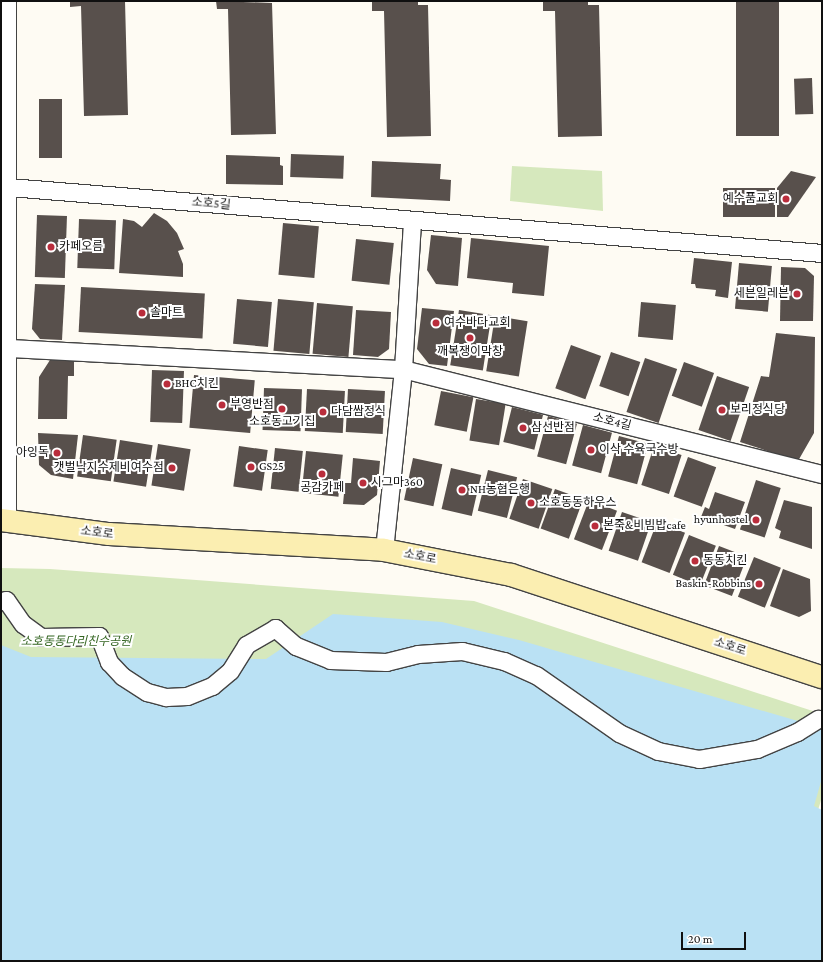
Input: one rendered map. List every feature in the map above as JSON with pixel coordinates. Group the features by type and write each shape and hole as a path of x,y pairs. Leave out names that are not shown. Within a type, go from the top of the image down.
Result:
{"street":[{"path":"4,521 9,348 7,1"},
{"name":"소호5길","path":"9,187 412,222"},
{"path":"384,550 403,369 412,222 822,253"},
{"path":"9,348 403,369"},
{"name":"소호4길","path":"403,369 822,474"},
{"name":"소호로","path":"4,521 109,534 384,550 511,575 822,677"},
{"path":"1,602 6,600 23,624 41,637 99,636 106,656 118,673 142,690 166,697 187,696 212,686 230,671 246,645 275,628 296,646 330,660 386,662 418,654 462,651 504,661 536,675 620,733 658,751 699,759 757,749 797,732 818,719"}],"green space":[{"path":"512,166 602,171 603,211 510,201"},
{"name":"소호동동다리친수공원","path":"1,568 50,569 474,601 822,714 822,797 811,833 1,709"}],"water":[{"path":"333,614 442,622 519,640 822,728 822,778 814,806 822,810 822,961 1,961 1,645 31,657 266,659"}],"building":[{"path":"70,1 125,1 128,115 84,116 81,6 70,7"},
{"path":"216,1 272,3 276,134 231,135 228,9 217,9"},
{"path":"372,1 418,1 418,5 428,5 431,136 387,137 384,11 372,11"},
{"path":"543,1 588,1 588,5 599,5 602,136 558,137 555,11 543,11"},
{"path":"736,1 779,1 779,136 736,136"},
{"path":"812,78 813,114 795,115 794,79"},
{"path":"39,99 62,99 62,158 39,158"},
{"path":"291,154 344,156 343,179 290,177"},
{"path":"226,155 280,157 280,165 283,166 283,185 226,184"},
{"path":"372,161 441,164 440,179 451,180 450,201 371,197"},
{"path":"791,171 816,177 788,217 777,217 777,188"},
{"path":"723,188 775,188 775,217 723,217"},
{"path":"154,213 167,221 177,233 184,249 178,251 183,264 183,277 119,273 123,219 134,221 142,227"},
{"path":"37,215 67,216 65,278 35,277"},
{"path":"79,219 116,220 114,269 77,268"},
{"path":"283,223 319,226 314,278 278,275"},
{"path":"431,235 462,238 458,286 436,284 427,270"},
{"path":"471,238 549,246 544,296 512,293 513,283 467,278"},
{"path":"356,239 394,243 389,285 352,281"},
{"path":"694,258 732,262 728,298 715,296 716,290 696,288 695,284 691,284"},
{"path":"739,263 772,266 768,312 735,309"},
{"path":"781,267 805,268 814,276 813,321 780,321"},
{"path":"35,284 65,285 62,340 40,339 32,329"},
{"path":"81,287 205,293 202,338 79,332"},
{"path":"237,299 272,302 268,347 233,344"},
{"path":"278,299 314,302 309,354 273,351"},
{"path":"641,302 676,305 673,340 638,337"},
{"path":"317,303 353,306 348,357 313,354"},
{"path":"422,308 454,311 447,366 429,364 417,349"},
{"path":"356,310 391,312 389,349 378,357 353,355"},
{"path":"459,310 492,315 483,370 450,365"},
{"path":"495,316 528,321 519,376 486,371"},
{"path":"776,333 815,337 814,433 798,461 740,442 761,376 769,377"},
{"path":"571,345 601,356 585,399 555,388"},
{"path":"611,352 640,362 629,396 599,386"},
{"path":"645,358 677,369 659,423 626,412"},
{"path":"50,360 74,361 74,376 68,376 67,419 38,419 39,377"},
{"path":"684,362 714,373 702,407 672,396"},
{"path":"152,370 184,371 182,423 150,422"},
{"path":"194,375 255,380 250,433 189,428"},
{"path":"717,376 749,387 731,441 698,430"},
{"path":"264,388 302,389 301,431 263,430"},
{"path":"307,389 345,391 343,433 305,431"},
{"path":"348,389 385,391 383,434 346,432"},
{"path":"441,391 473,397 467,432 434,425"},
{"path":"476,399 506,404 499,445 469,440"},
{"path":"512,407 543,415 534,450 503,442"},
{"path":"548,416 577,424 566,464 537,457"},
{"path":"583,425 612,433 601,473 572,466"},
{"path":"38,433 78,435 73,479 51,475 39,465"},
{"path":"83,435 117,440 111,481 77,477"},
{"path":"619,436 648,444 637,484 608,477"},
{"path":"120,440 153,445 146,487 113,481"},
{"path":"158,444 191,449 184,491 151,485"},
{"path":"239,446 268,450 262,491 233,487"},
{"path":"654,446 682,455 669,494 641,485"},
{"path":"275,448 303,451 299,492 271,489"},
{"path":"306,451 343,455 338,497 302,493"},
{"path":"688,457 716,467 702,507 674,496"},
{"path":"353,458 380,461 377,495 364,505 343,504 345,483 351,483"},
{"path":"413,458 442,464 433,506 404,500"},
{"path":"451,468 481,475 472,516 442,509"},
{"path":"488,470 517,477 507,518 478,511"},
{"path":"523,479 552,489 539,529 509,519"},
{"path":"756,480 781,488 765,537 740,529"},
{"path":"555,489 583,499 569,539 541,528"},
{"path":"715,492 745,502 735,529 701,517 705,507 709,509"},
{"path":"589,500 617,511 602,550 574,539"},
{"path":"784,500 812,507 812,549 779,538 781,531 775,528"},
{"path":"622,512 651,522 638,561 609,551"},
{"path":"657,522 685,533 670,573 642,562"},
{"path":"689,535 716,546 700,586 673,575"},
{"path":"719,546 747,557 732,596 704,585"},
{"path":"754,557 781,568 765,608 738,597"},
{"path":"783,569 810,579 811,611 799,617 770,606"}],"place":[{"name":"예수품교회","path":"786,199"},
{"name":"카페오름","path":"51,247"},
{"name":"세븐일레븐","path":"797,294"},
{"name":"솔마트","path":"142,313"},
{"name":"여수바다교회","path":"436,323"},
{"name":"깨복쟁이막창","path":"470,338"},
{"name":"BHC치킨","path":"167,384"},
{"name":"부영반점","path":"222,405"},
{"name":"소호동고기집","path":"282,409"},
{"name":"보리정식당","path":"722,410"},
{"name":"다담쌈정식","path":"323,412"},
{"name":"삼선반점","path":"523,428"},
{"name":"이삭 수육국수방","path":"591,450"},
{"name":"아잉독","path":"57,453"},
{"name":"GS25","path":"251,467"},
{"name":"갯벌낙지수제비여수점","path":"172,468"},
{"name":"공감카페","path":"322,474"},
{"name":"시그마360","path":"363,483"},
{"name":"NH농협은행","path":"462,490"},
{"name":"소호동동하우스","path":"531,503"},
{"name":"hyunhostel","path":"756,520"},
{"name":"본죽&비빔밥cafe","path":"595,526"},
{"name":"동동치킨","path":"695,561"},
{"name":"Baskin-Robbins","path":"759,584"}]}
